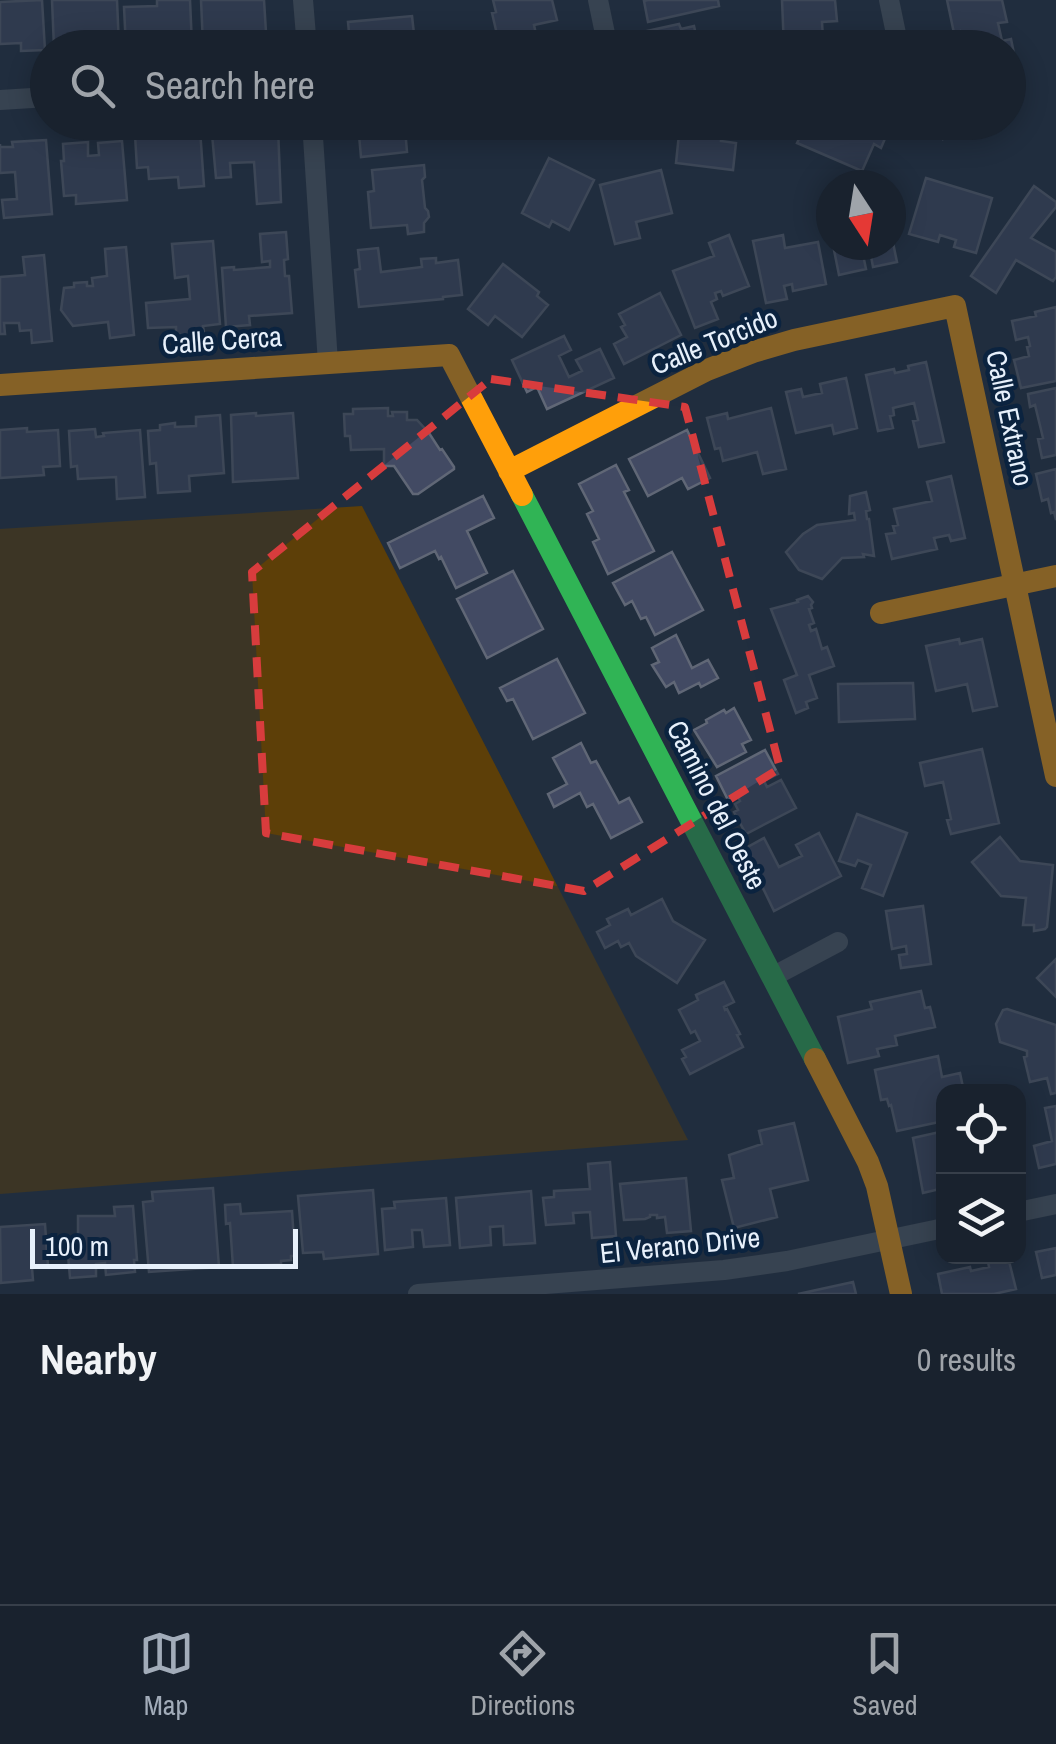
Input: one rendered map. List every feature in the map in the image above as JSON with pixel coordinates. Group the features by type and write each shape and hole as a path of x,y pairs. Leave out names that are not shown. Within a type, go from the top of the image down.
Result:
{"street":[{"path":"303,0 305,30"},
{"path":"598,0 604,30"},
{"path":"889,0 895,30"},
{"path":"0,100 30,98"},
{"path":"313,140 328,363"},
{"name":"Calle Torcido","path":"510,472 707,370 754,352 955,306"},
{"name":"Calle Extrano","path":"955,306 1056,776"},
{"name":"Calle Cerca","path":"0,385 449,355"},
{"name":"Camino del Oeste","path":"449,355 868,1162 878,1186 901,1294"},
{"path":"881,613 1056,576"},
{"path":"772,976 838,942"},
{"path":"1026,1210 1056,1204"},
{"name":"El Verano Drive","path":"418,1294 621,1287 936,1230"}],"highlighted area":[{"path":"491,379 685,407 780,768 584,891 266,833 252,572"}],"shaded area":[{"path":"362,506 688,1140 0,1194 0,529"}],"building":[{"path":"42,0 44,30 30,30 30,51 21,51 21,43 0,44 0,2"},
{"path":"52,0 117,0 118,30 53,30"},
{"path":"157,0 190,0 191,30 125,30 124,7 157,6"},
{"path":"201,0 264,0 266,30 202,30"},
{"path":"493,0 552,0 557,20 534,25 535,30 496,30 492,13 496,12"},
{"path":"718,0 719,6 648,22 644,1"},
{"path":"782,0 835,0 837,21 822,22 822,30 783,30"},
{"path":"947,0 1002,0 1007,22 998,23 1000,30 953,30"},
{"path":"412,16 414,30 349,30 348,22"},
{"path":"679,24 681,29 694,26 695,30 652,30"},
{"path":"46,140 52,214 4,218 2,200 17,199 15,172 0,173 0,147 13,147 12,142"},
{"path":"135,140 201,140 204,186 179,188 178,177 149,179 148,167 137,168"},
{"path":"213,140 278,140 281,202 257,204 254,162 230,163 231,177 216,178"},
{"path":"359,140 406,140 407,152 361,157"},
{"path":"678,140 736,143 733,170 676,163"},
{"path":"884,140 881,148 874,144 860,170 797,143"},
{"path":"122,141 127,200 76,204 76,195 64,196 63,144 88,142 88,156 99,155 98,143"},
{"path":"549,158 594,180 569,230 552,221 549,227 522,213"},
{"path":"424,165 422,180 429,217 424,232 408,234 407,225 371,228 368,192 374,191 372,170"},
{"path":"661,170 672,213 636,222 640,238 615,244 600,185"},
{"path":"926,178 992,198 976,253 954,247 956,240 940,235 938,242 909,234"},
{"path":"1034,186 1056,202 1031,238 1056,252 1056,277 1053,281 1016,260 996,293 971,276"},
{"path":"286,232 285,276 289,276 292,313 249,316 250,325 226,327 222,268 270,267 270,261 262,262 260,234"},
{"path":"729,235 749,286 723,296 721,291 715,293 717,299 711,302 718,319 695,328 673,271 714,256 709,243"},
{"path":"783,235 785,248 816,242 816,260 821,260 826,284 793,291 792,284 784,286 787,299 766,303 753,241"},
{"path":"213,241 220,324 203,326 204,333 176,335 176,327 148,328 146,303 190,299 188,276 175,278 172,244"},
{"path":"126,247 134,335 110,338 108,322 73,326 61,310 64,288 87,282 87,286 93,286 92,278 107,276 105,249"},
{"path":"378,248 381,272 422,267 421,259 436,258 436,263 458,260 462,295 359,307 355,270 360,269 358,250"},
{"path":"44,255 52,341 32,343 31,330 20,331 19,323 4,323 5,334 0,334 0,277 25,275 23,257"},
{"path":"836,260 864,260 866,269 839,275"},
{"path":"872,260 897,260 897,262 873,267"},
{"path":"503,264 539,292 537,296 548,305 522,337 495,316 488,325 468,309"},
{"path":"660,293 681,335 624,364 614,344 627,337 619,314"},
{"path":"1056,307 1056,381 1021,388 1014,360 1029,356 1030,346 1028,337 1016,340 1012,321"},
{"path":"564,336 571,350 559,356 569,377 582,371 576,360 600,349 614,378 547,409 537,387 527,392 512,360"},
{"path":"926,362 944,442 919,447 913,421 918,420 914,403 893,408 893,428 878,431 866,375 909,370 908,366"},
{"path":"846,378 857,428 834,434 832,425 796,433 786,392 801,389 803,397 822,393 820,384"},
{"path":"1056,388 1056,455 1042,458 1038,439 1043,438 1035,405 1030,407 1028,394"},
{"path":"388,408 388,416 393,416 392,412 407,412 407,420 417,420 454,467 418,494 413,494 394,466 384,466 384,449 351,450 350,436 345,436 344,414 353,414 353,409"},
{"path":"771,408 786,469 763,474 757,452 723,461 720,448 715,449 707,418 727,413 728,419"},
{"path":"293,413 298,478 233,482 231,415"},
{"path":"220,415 224,473 189,476 190,491 158,493 156,463 150,464 148,431 175,423 175,427 196,426 196,417"},
{"path":"27,428 27,432 58,430 60,466 43,467 44,475 0,478 0,430"},
{"path":"95,429 96,437 140,430 145,497 117,499 116,477 78,479 77,466 71,467 69,431"},
{"path":"687,430 710,478 688,489 682,478 648,496 629,459"},
{"path":"616,465 629,490 624,492 654,551 608,574 593,542 599,539 587,514 593,511 579,484"},
{"path":"1056,469 1056,520 1048,499 1042,501 1036,474"},
{"path":"951,476 965,538 934,538 937,549 892,559 886,534 895,533 893,526 898,525 894,509 932,501 927,482"},
{"path":"866,492 874,556 842,558 822,579 799,570 786,552 817,525 855,520 854,513 849,514 850,496"},
{"path":"483,496 494,518 467,531 487,573 456,588 435,551 400,568 388,543"},
{"path":"672,552 703,610 655,635 632,601 625,605 613,583"},
{"path":"513,571 543,629 487,658 457,599"},
{"path":"808,596 813,602 809,609 814,623 809,625 811,631 816,629 822,649 827,647 834,666 809,675 817,698 806,702 808,708 796,713 784,680 797,675 771,609"},
{"path":"676,635 692,668 708,660 718,678 679,693 674,682 666,687 652,665 659,662 652,648"},
{"path":"959,639 960,644 982,639 997,706 973,711 967,684 936,691 926,646"},
{"path":"557,659 585,713 533,739 513,699 507,701 500,688"},
{"path":"913,683 915,719 839,722 838,684"},
{"path":"734,708 751,740 742,744 746,752 717,767 694,730 724,710 726,713"},
{"path":"581,743 591,763 596,761 619,803 629,798 642,822 611,838 593,804 587,807 580,793 554,807 548,794 567,784 553,758"},
{"path":"982,749 999,823 951,834 943,782 925,786 920,763"},
{"path":"765,750 778,774 764,781 767,787 781,780 796,808 746,834 734,812 740,801 737,795 728,800 716,776"},
{"path":"857,814 907,833 883,896 862,888 871,865 858,860 855,866 839,861"},
{"path":"819,833 841,876 774,911 744,849 764,838 779,867 802,856 796,845"},
{"path":"1000,837 1020,861 1053,865 1045,929 1034,931 1034,925 1023,925 1026,898 1001,896 972,862"},
{"path":"662,899 673,921 705,940 677,983 636,956 629,943 621,947 618,941 605,948 597,932 610,925 607,919 628,909 631,915"},
{"path":"923,906 931,964 901,968 899,955 907,954 906,946 892,949 886,911"},
{"path":"1056,959 1056,997 1037,978"},
{"path":"724,982 734,1002 724,1007 743,1047 690,1074 682,1050 700,1041 679,1010 698,1000 696,995"},
{"path":"921,991 935,1027 895,1036 897,1045 877,1049 879,1056 848,1063 838,1017 872,1009 870,1002"},
{"path":"1007,1009 1056,1025 1056,1093 1051,1094 1047,1078 1030,1082 1024,1057 1027,1051 1000,1042 996,1024"},
{"path":"938,1056 942,1077 960,1073 962,1084 936,1084 936,1123 897,1131 891,1105 887,1099 881,1100 875,1070"},
{"path":"1056,1106 1056,1164 1039,1168 1034,1146 1052,1141 1045,1108"},
{"path":"794,1123 808,1180 770,1189 777,1217 734,1228 722,1180 734,1178 729,1155 762,1144 759,1131"},
{"path":"936,1133 936,1190 923,1193 913,1138"},
{"path":"610,1162 616,1236 592,1238 590,1212 573,1213 574,1223 546,1225 543,1198 554,1197 554,1191 590,1189 588,1164"},
{"path":"686,1178 691,1231 667,1233 665,1217 657,1215 624,1220 620,1184"},
{"path":"213,1188 219,1267 149,1272 143,1202 153,1201 152,1192"},
{"path":"373,1190 378,1254 324,1259 323,1252 303,1253 298,1196"},
{"path":"531,1191 535,1243 504,1245 503,1226 490,1227 491,1245 460,1248 456,1198"},
{"path":"446,1198 450,1245 424,1247 422,1230 412,1230 413,1247 385,1250 382,1209 395,1208 394,1202"},
{"path":"240,1204 241,1214 292,1211 295,1256 291,1260 233,1267 225,1205"},
{"path":"133,1206 135,1272 106,1275 105,1263 96,1264 96,1276 70,1278 68,1255 78,1254 78,1216 115,1216 114,1207"},
{"path":"45,1224 48,1266 32,1268 33,1280 1,1283 0,1227"},
{"path":"1056,1248 1056,1275 1042,1278 1036,1252"},
{"path":"988,1264 1010,1264 1016,1289 994,1294 942,1294 938,1274 989,1267"},
{"path":"853,1282 856,1294 798,1294"}],"traffic: fast":[{"path":"522,495 815,1059"}],"traffic: slow":[{"path":"509,471 707,370 753,352 955,306 1056,776"},
{"path":"0,385 449,355 522,495"},
{"path":"881,613 1056,576"},
{"path":"815,1059 877,1186 901,1294"}]}
